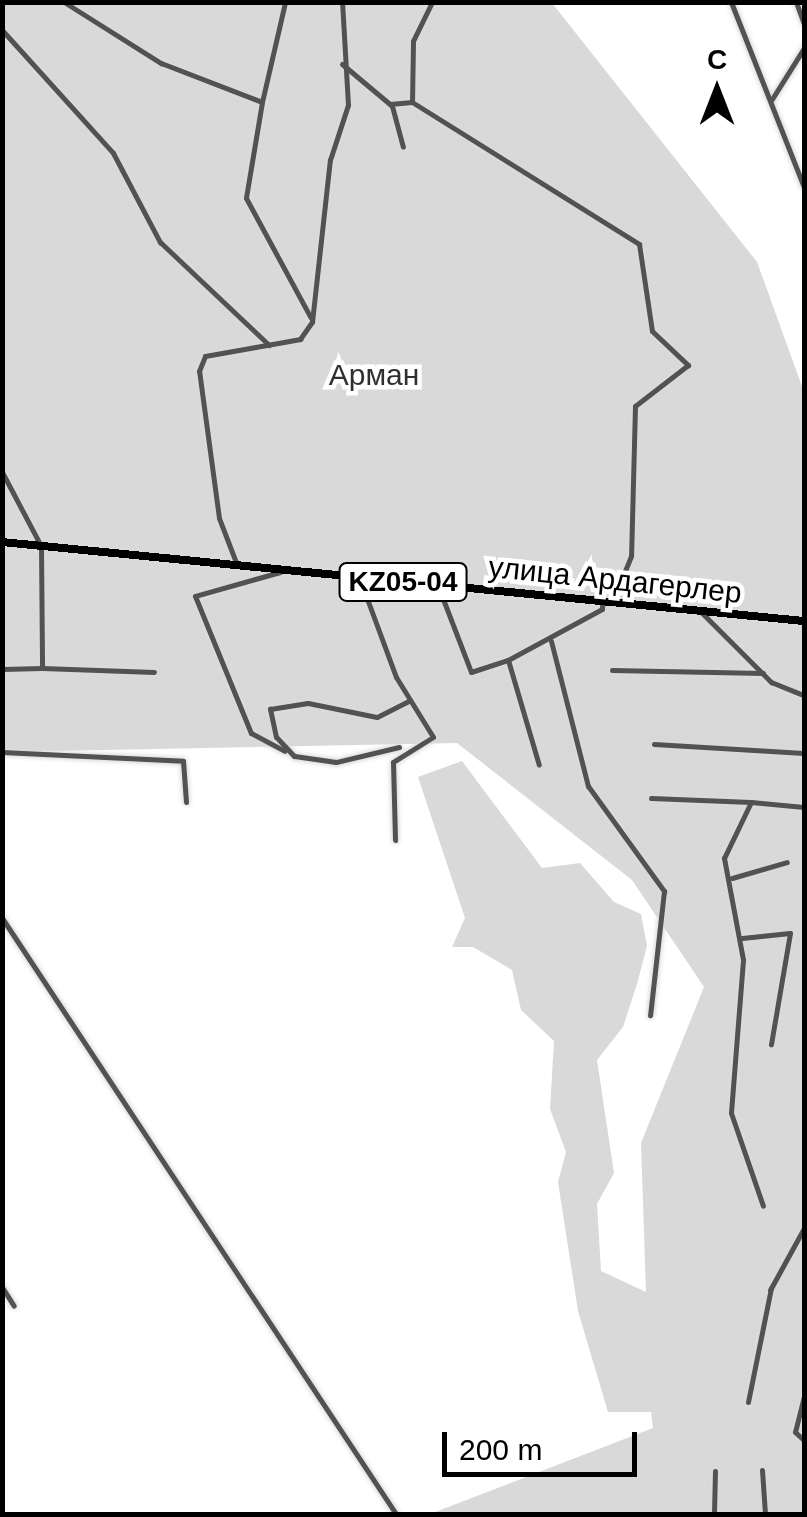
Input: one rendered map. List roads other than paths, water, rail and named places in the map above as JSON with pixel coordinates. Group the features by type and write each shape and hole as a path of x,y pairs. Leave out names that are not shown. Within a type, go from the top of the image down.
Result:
{"main road":[{"name":"улица Ардагерлер","path":"2,542 804,621"}],"street":[{"path":"64,2 161,64 262,102"},
{"path":"285,2 262,102 246,198 312,322"},
{"path":"237,565 218,518 198,371 206,356 300,339 312,322 330,160 347,116 342,2"},
{"path":"412,102 413,41 432,2"},
{"path":"730,2 772,98 804,188"},
{"path":"796,2 804,24"},
{"path":"2,30 113,153 160,242 268,345"},
{"path":"772,98 804,44"},
{"path":"342,64 390,104 403,147"},
{"path":"390,104 412,102 639,244 652,332 688,364 635,406 631,556 624,573 603,580 604,601 593,620 551,642 472,672 438,585"},
{"path":"2,472 41,546 42,668"},
{"path":"282,570 195,596 252,732 287,751 336,762 399,747"},
{"path":"359,578 409,701 433,737 393,762 395,840"},
{"path":"700,610 763,673 804,695"},
{"path":"551,642 588,786 664,890 650,1015"},
{"path":"508,660 539,765"},
{"path":"2,669 154,672"},
{"path":"612,670 763,673"},
{"path":"287,751 270,723 278,704 377,718 409,701"},
{"path":"654,744 804,753"},
{"path":"2,752 184,761 186,802"},
{"path":"651,798 804,806"},
{"path":"750,802 746,830 724,858 732,878 742,938 732,1132 763,1206"},
{"path":"732,878 787,862"},
{"path":"2,918 396,1514"},
{"path":"742,938 790,932 771,1044"},
{"path":"748,1402 770,1289 804,1228"},
{"path":"2,1287 14,1306"},
{"path":"804,1396 795,1432 804,1440"},
{"path":"714,1514 715,1470"},
{"path":"762,1470 765,1514"}],"park label":[{"name":"Арман","path":"374,375"}]}
